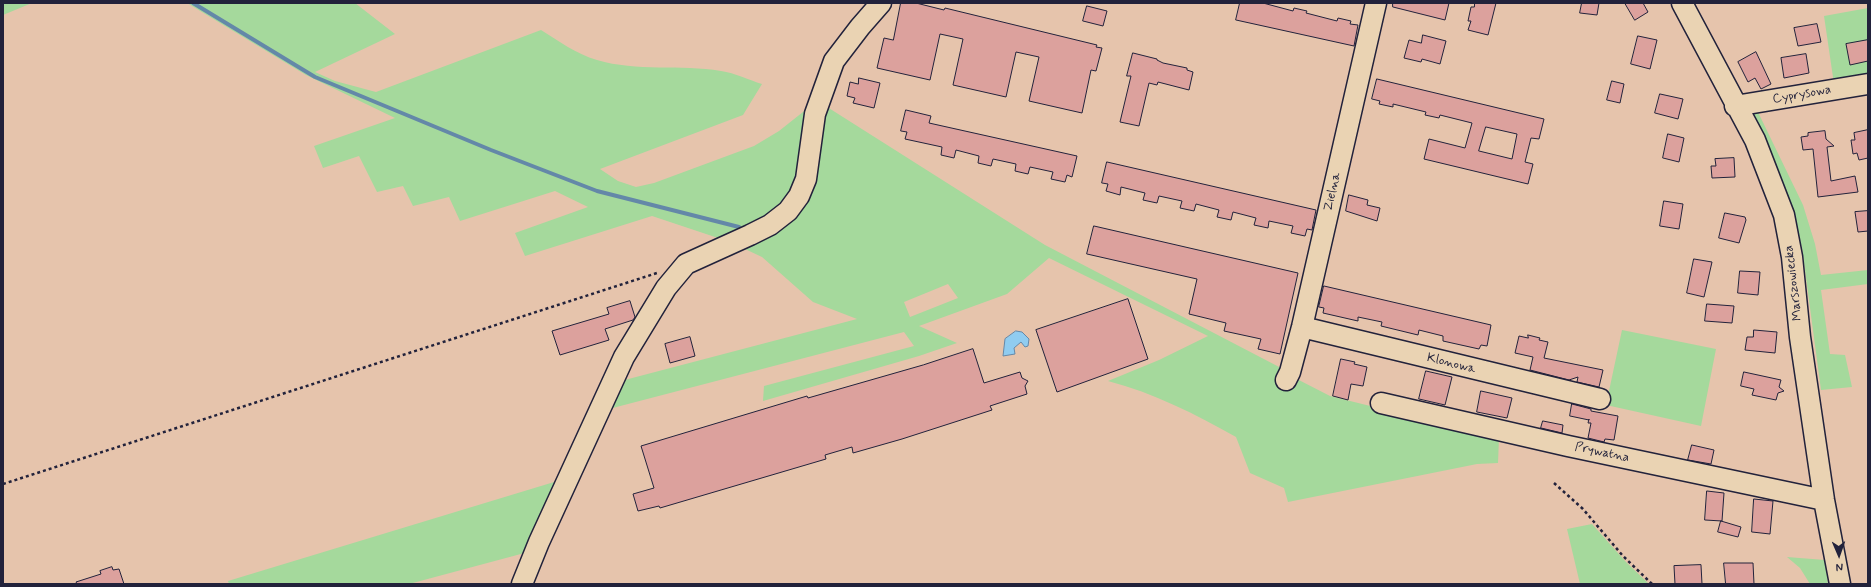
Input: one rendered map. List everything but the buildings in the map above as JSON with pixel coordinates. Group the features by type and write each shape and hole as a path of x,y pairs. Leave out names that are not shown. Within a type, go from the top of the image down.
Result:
{"street":[{"path":"522,584 539,542 624,357 666,288 686,264 770,225 788,211 799,196 806,179 815,114 834,61 860,27 882,3"},
{"name":"Zielna","path":"1286,380 1290,372 1302,327 1376,3"},
{"name":"Marszowiecka","path":"1682,3 1735,106 1755,140 1784,215 1792,257 1800,337 1824,500 1840,584"},
{"name":"Cyprysowa","path":"1735,106 1868,84"},
{"name":"Klonowa","path":"1302,327 1600,399"},
{"name":"Prywatna","path":"1381,403 1568,446 1824,500"}],"path":[{"path":"3,484 686,264"},
{"path":"1554,483 1583,509 1623,556 1652,584"}],"green space":[{"path":"3,3 32,3 3,15"},
{"path":"187,3 355,3 395,34 315,72 335,81 376,92 541,30 575,51 612,64 721,71 762,84 743,115 600,169 618,181 636,187 654,183 754,146 779,131 808,108 824,105 1045,245 1283,369 1293,377 1330,396 1499,438 1498,463 1477,464 1288,502 1284,488 1250,473 1236,437 1205,420 1158,398 1108,381 1159,360 1208,336 1049,258 1007,294 919,326 957,343 919,356 763,401 764,386 914,346 904,332 605,410 617,382 857,319 813,302 762,257 730,242 652,216 525,256 515,233 588,207 555,191 460,221 449,197 413,206 403,186 377,192 359,156 323,168 314,146 395,118 306,75","holes":["948,284 958,298 910,317 904,302"]},
{"path":"1868,8 1868,78 1834,84 1824,16"},
{"path":"1757,110 1803,205 1815,244 1821,275 1868,270 1868,284 1821,290 1830,354 1845,355 1852,387 1821,390 1802,248 1792,208 1750,116"},
{"path":"1622,330 1716,349 1701,426 1606,405"},
{"path":"564,479 532,551 409,584 229,584 228,581"},
{"path":"1592,524 1626,562 1649,584 1580,584 1567,529"},
{"path":"1787,557 1825,560 1828,584 1810,584 1800,568"}],"water":[{"path":"1016,331 1022,332 1029,339 1028,346 1025,347 1021,342 1014,348 1015,354 1003,356 1005,339"}],"waterway":[{"path":"193,3 315,77 491,150 597,191 739,227"}]}
